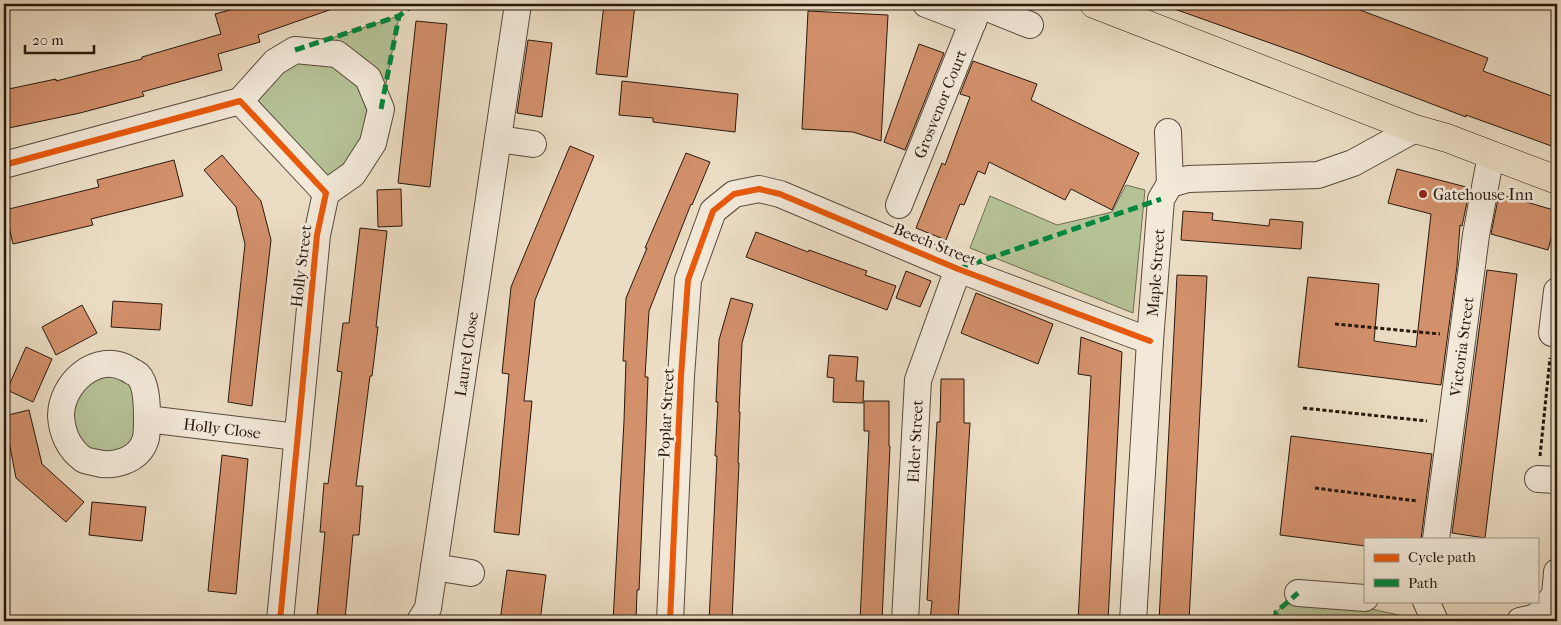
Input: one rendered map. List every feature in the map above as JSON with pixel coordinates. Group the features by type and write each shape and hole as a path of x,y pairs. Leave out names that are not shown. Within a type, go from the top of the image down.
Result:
{"main road":[{"path":"1094,4 1415,129 1447,138 1557,180"}],"street":[{"name":"Laurel Close","path":"424,614 434,567 518,4"},
{"path":"926,4 978,10 1030,25"},
{"name":"Grosvenor Court","path":"899,205 978,10"},
{"path":"4,165 240,101 275,62 295,50 337,54 368,78 381,109 373,143 353,174 326,194 240,101"},
{"path":"1168,132 1170,184 1188,179 1318,175 1353,163 1415,129"},
{"path":"498,139 533,144"},
{"name":"Victoria Street","path":"1436,538 1476,235 1491,155"},
{"name":"Maple Street","path":"1133,621 1150,342 1161,199 1170,184"},
{"name":"Beech Street","path":"713,211 734,194 760,189 780,194 958,268 1150,342"},
{"name":"Holly Street","path":"280,621 317,235 326,194"},
{"name":"Poplar Street","path":"670,621 681,376 688,280 713,211"},
{"name":"Elder Street","path":"905,621 918,380 958,268"},
{"path":"1555,333 1557,291"},
{"name":"Holly Close","path":"147,419 297,437"},
{"path":"434,567 471,573"},
{"path":"1520,621 1537,617 1555,595 1557,572"},
{"path":"1298,593 1364,598"}],"path":[{"path":"1335,324 1463,336"},
{"path":"1548,480 1555,333"},
{"path":"1303,408 1452,424"},
{"path":"1315,488 1442,504"}],"green space":[{"path":"399,16 381,109 326,193 240,101 295,50"},
{"path":"1126,185 1145,190 1133,313 970,248 990,196 1057,225 1112,212"},
{"path":"139,375 136,454 83,460 66,394 76,379"},
{"path":"1298,593 1420,621 1275,621 1276,612"}],"building":[{"path":"252,4 334,4 335,8 258,35 260,42 218,54 222,70 142,92 144,96 80,113 4,129 4,90 56,79 56,81 142,59 142,57 221,34 215,14"},
{"path":"604,4 635,4 627,77 596,74"},
{"path":"1166,4 1344,4 1488,58 1483,71 1557,98 1557,148 1466,115 1466,117 1301,54 1166,6"},
{"path":"808,11 888,15 881,141 853,132 802,129"},
{"path":"416,21 447,24 430,187 398,183"},
{"path":"528,40 552,43 542,117 517,113"},
{"path":"919,44 944,53 905,150 884,142"},
{"path":"973,61 1037,84 1031,100 1139,153 1112,210 1071,189 1065,200 989,162 985,174 978,171 964,205 960,204 946,240 916,228 942,163 945,165 970,97 960,94"},
{"path":"622,81 738,94 735,132 653,122 653,118 619,115"},
{"path":"570,146 594,156 535,300 524,401 532,401 519,535 494,532 509,374 502,373 511,287"},
{"path":"686,153 710,162 691,204 649,311 645,377 648,377 646,433 636,621 613,621 624,421 626,361 623,361 626,298 647,248 645,248"},
{"path":"222,155 261,201 271,240 252,406 228,402 245,244 236,207 204,170"},
{"path":"174,160 183,196 91,219 93,225 13,244 5,210 99,187 97,180"},
{"path":"1397,169 1470,188 1462,226 1460,225 1457,266 1441,385 1298,367 1308,277 1379,284 1374,341 1416,347 1431,214 1388,203"},
{"path":"401,189 402,226 378,227 377,190"},
{"path":"1499,194 1557,211 1548,250 1491,234"},
{"path":"1183,211 1213,213 1212,220 1269,226 1270,219 1303,222 1301,249 1181,240"},
{"path":"360,228 387,231 376,327 378,327 356,486 363,486 359,535 353,535 345,619 317,616 325,532 320,532 324,483 328,484 342,372 337,371 343,323 349,323"},
{"path":"756,232 808,252 809,250 867,271 865,275 896,286 887,310 746,257"},
{"path":"1487,270 1517,274 1485,538 1452,533"},
{"path":"906,271 931,281 920,307 896,298"},
{"path":"1177,275 1207,276 1189,621 1159,621"},
{"path":"976,293 1053,324 1038,364 961,333"},
{"path":"731,298 753,304 742,343 732,621 709,621 717,456 715,456 719,340"},
{"path":"113,301 162,304 160,330 111,327"},
{"path":"82,305 97,333 56,355 42,327"},
{"path":"1081,337 1122,352 1108,621 1078,621 1091,376 1078,374"},
{"path":"26,347 52,359 33,402 7,390"},
{"path":"829,355 858,357 856,381 864,381 863,403 833,402 834,378 827,377"},
{"path":"941,379 964,379 964,423 970,423 958,621 930,621 932,601 927,600 937,422 940,422"},
{"path":"864,401 889,401 890,446 882,621 860,621 869,431 864,431"},
{"path":"29,410 42,464 84,502 66,522 16,478 4,416"},
{"path":"1291,436 1432,454 1421,538 1364,538 1364,546 1280,535"},
{"path":"222,455 248,459 236,594 208,591"},
{"path":"92,502 146,507 142,541 89,535"},
{"path":"507,570 546,575 540,621 500,621"}],"marked path":[{"path":"381,109 399,16 414,4"},
{"path":"295,50 399,16"},
{"path":"958,269 1161,199"},
{"path":"1275,621 1276,612 1298,593"}],"cycle path":[{"path":"4,165 240,101 326,193 317,235 280,621"},
{"path":"670,621 681,376 688,280 713,211 734,194 759,189 780,194 958,269 1150,341"}],"place":[{"name":"Gatehouse Inn","path":"1423,194"}]}
